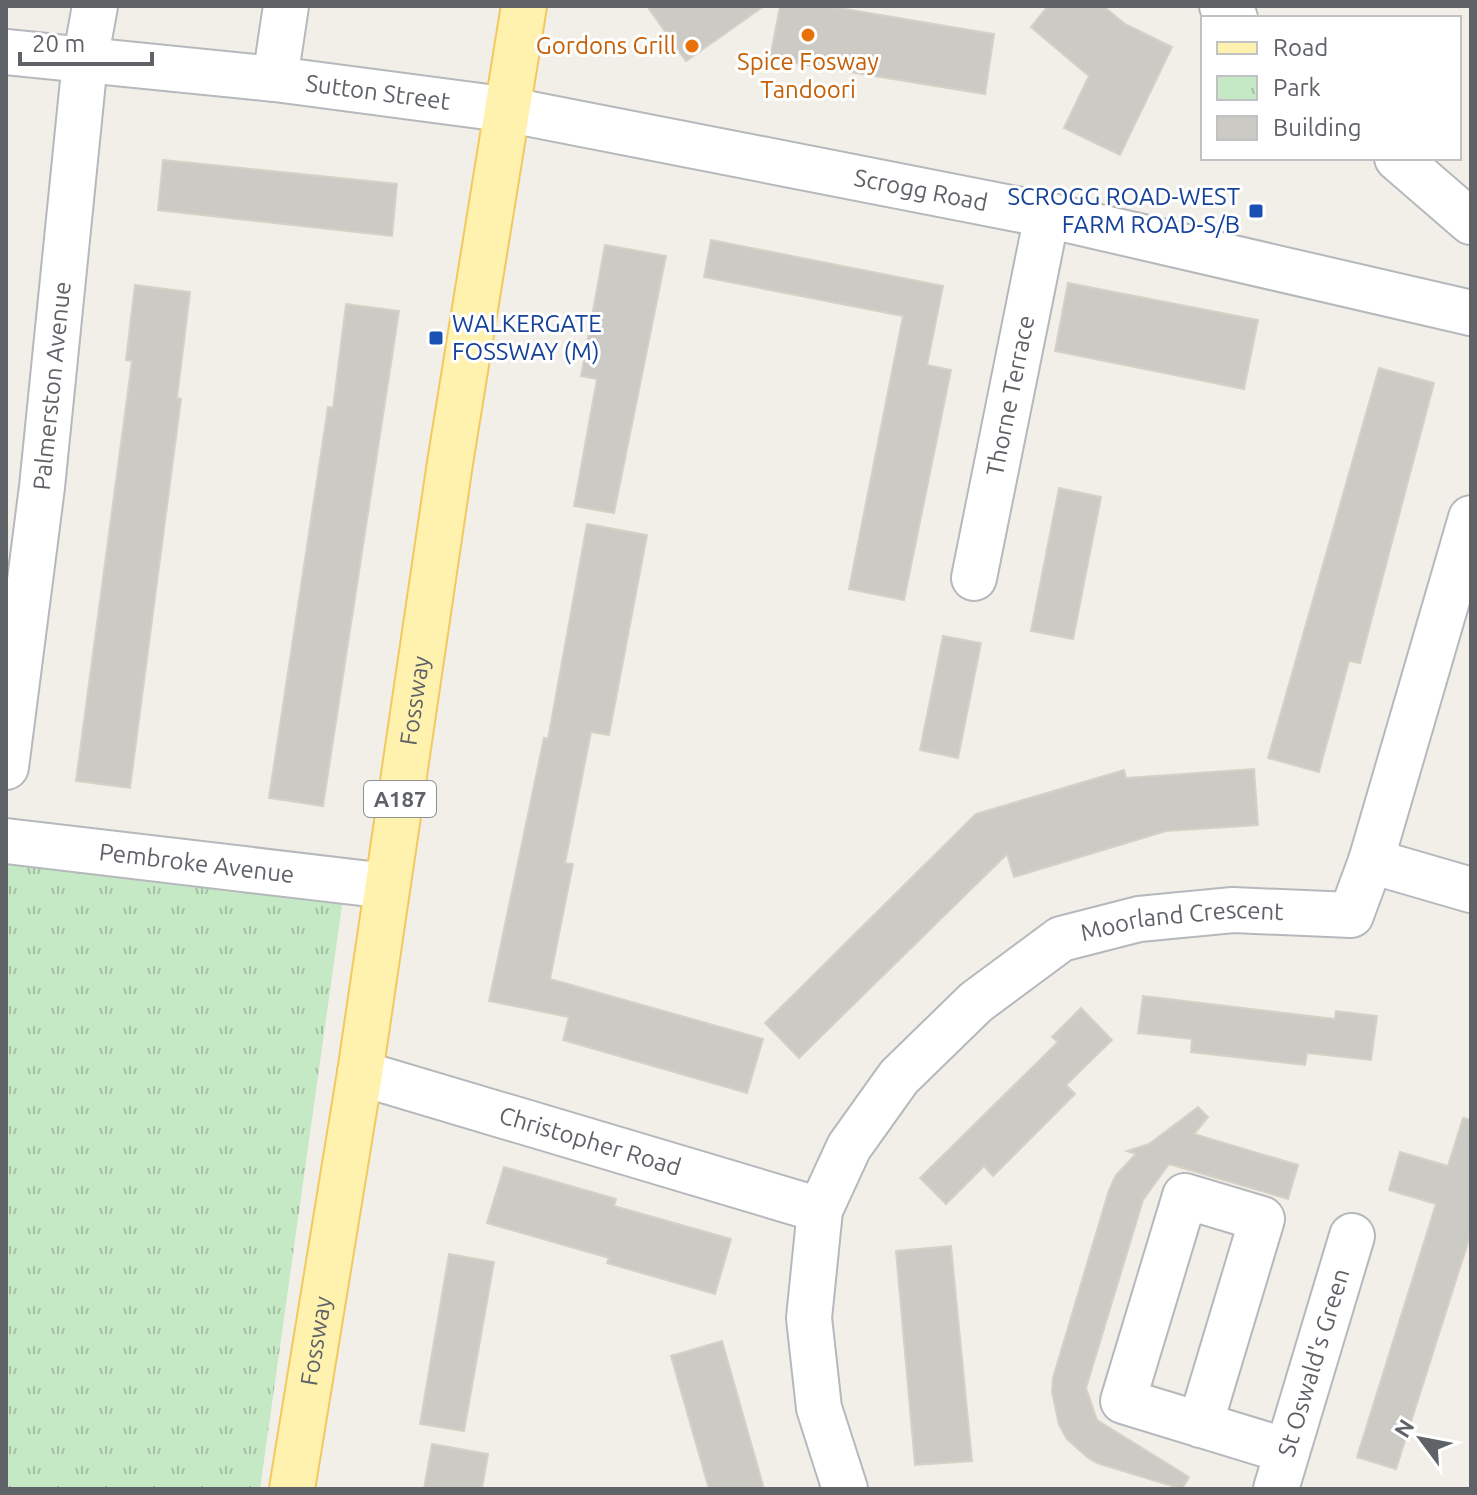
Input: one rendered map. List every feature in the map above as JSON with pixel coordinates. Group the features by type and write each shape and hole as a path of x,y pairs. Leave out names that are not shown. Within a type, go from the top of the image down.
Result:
{"main road":[{"name":"Fossway","path":"292,1489 360,1073 450,463 510,110 524,6"}],"street":[{"name":"Palmerston Avenue","path":"6,767 24,486 95,6"},
{"path":"275,79 286,6"},
{"name":"Sutton Street","path":"6,52 275,79 510,110"},
{"name":"Scrogg Road","path":"510,110 1047,215 1471,313"},
{"path":"1399,160 1471,222"},
{"name":"Thorne Terrace","path":"974,578 1047,215"},
{"name":"Moorland Crescent","path":"845,1489 819,1408 809,1318 820,1210 849,1147 899,1077 976,1002 1061,939 1139,919 1233,910 1351,915 1371,861 1471,518"},
{"name":"Pembroke Avenue","path":"6,841 387,886"},
{"path":"1371,861 1471,890"},
{"name":"Christopher Road","path":"360,1073 820,1210"},
{"path":"1200,1425 1262,1219 1185,1196 1123,1401 1200,1425 1282,1470"},
{"name":"St Oswald's Green","path":"1282,1470 1352,1236"}],"green space":[{"path":"6,852 345,884 260,1489 6,1489"}],"building":[{"name":"Gordons Grill","path":"647,6 764,6 686,61"},
{"path":"780,6 827,6 994,34 985,94 770,59"},
{"path":"1048,6 1103,6 1125,24 1172,47 1120,155 1064,128 1089,76 1031,27"},
{"path":"163,160 397,184 392,236 158,210"},
{"path":"711,240 943,286 927,365 951,370 904,600 849,589 903,316 704,277"},
{"path":"605,245 666,256 614,513 574,506 597,379 581,376"},
{"path":"1068,283 1258,320 1244,389 1055,351"},
{"path":"135,285 190,292 177,398 181,399 130,788 76,781 132,361 126,360"},
{"path":"346,304 399,311 323,806 269,798 328,407 333,408"},
{"path":"1379,368 1434,383 1360,663 1349,661 1319,772 1268,758"},
{"path":"1059,488 1101,497 1073,639 1031,631"},
{"path":"587,524 647,535 609,735 591,732 565,863 573,864 550,979 763,1039 747,1093 563,1040 569,1017 489,1001 544,738 548,739"},
{"path":"943,636 981,643 958,758 920,750"},
{"path":"1254,769 1258,825 1166,831 1014,877 1007,854 799,1058 765,1023 976,814 1124,770 1126,778"},
{"path":"1143,996 1335,1019 1336,1011 1377,1016 1371,1060 1307,1053 1305,1065 1191,1052 1192,1039 1138,1033"},
{"path":"1081,1008 1112,1040 1066,1085 1075,1094 993,1176 984,1166 946,1204 920,1178 1058,1042 1052,1037"},
{"path":"1198,1107 1208,1117 1194,1134 1298,1165 1288,1199 1169,1164 1143,1200 1086,1388 1097,1420 1189,1477 1182,1489 1097,1463 1087,1457 1067,1439 1059,1425 1052,1392 1053,1378 1109,1190 1116,1175 1136,1154 1127,1151 1149,1144"},
{"path":"1463,1118 1471,1120 1471,1233 1396,1469 1357,1457 1436,1204 1389,1190 1400,1152 1448,1166"},
{"path":"504,1167 616,1199 614,1206 731,1239 715,1294 607,1263 609,1258 487,1223"},
{"path":"951,1246 972,1461 915,1465 896,1251"},
{"path":"449,1254 494,1262 464,1431 420,1424"},
{"path":"722,1341 764,1489 709,1489 671,1356"},
{"path":"432,1444 488,1454 482,1489 424,1489"}],"place":[{"name":"Spice Fosway Tandoori","path":"808,35"},
{"name":"Gordons Grill","path":"692,46"},
{"name":"SCROGG ROAD-WEST FARM ROAD-S/B","path":"1256,211"},
{"name":"WALKERGATE FOSSWAY (M)","path":"436,338"}]}
